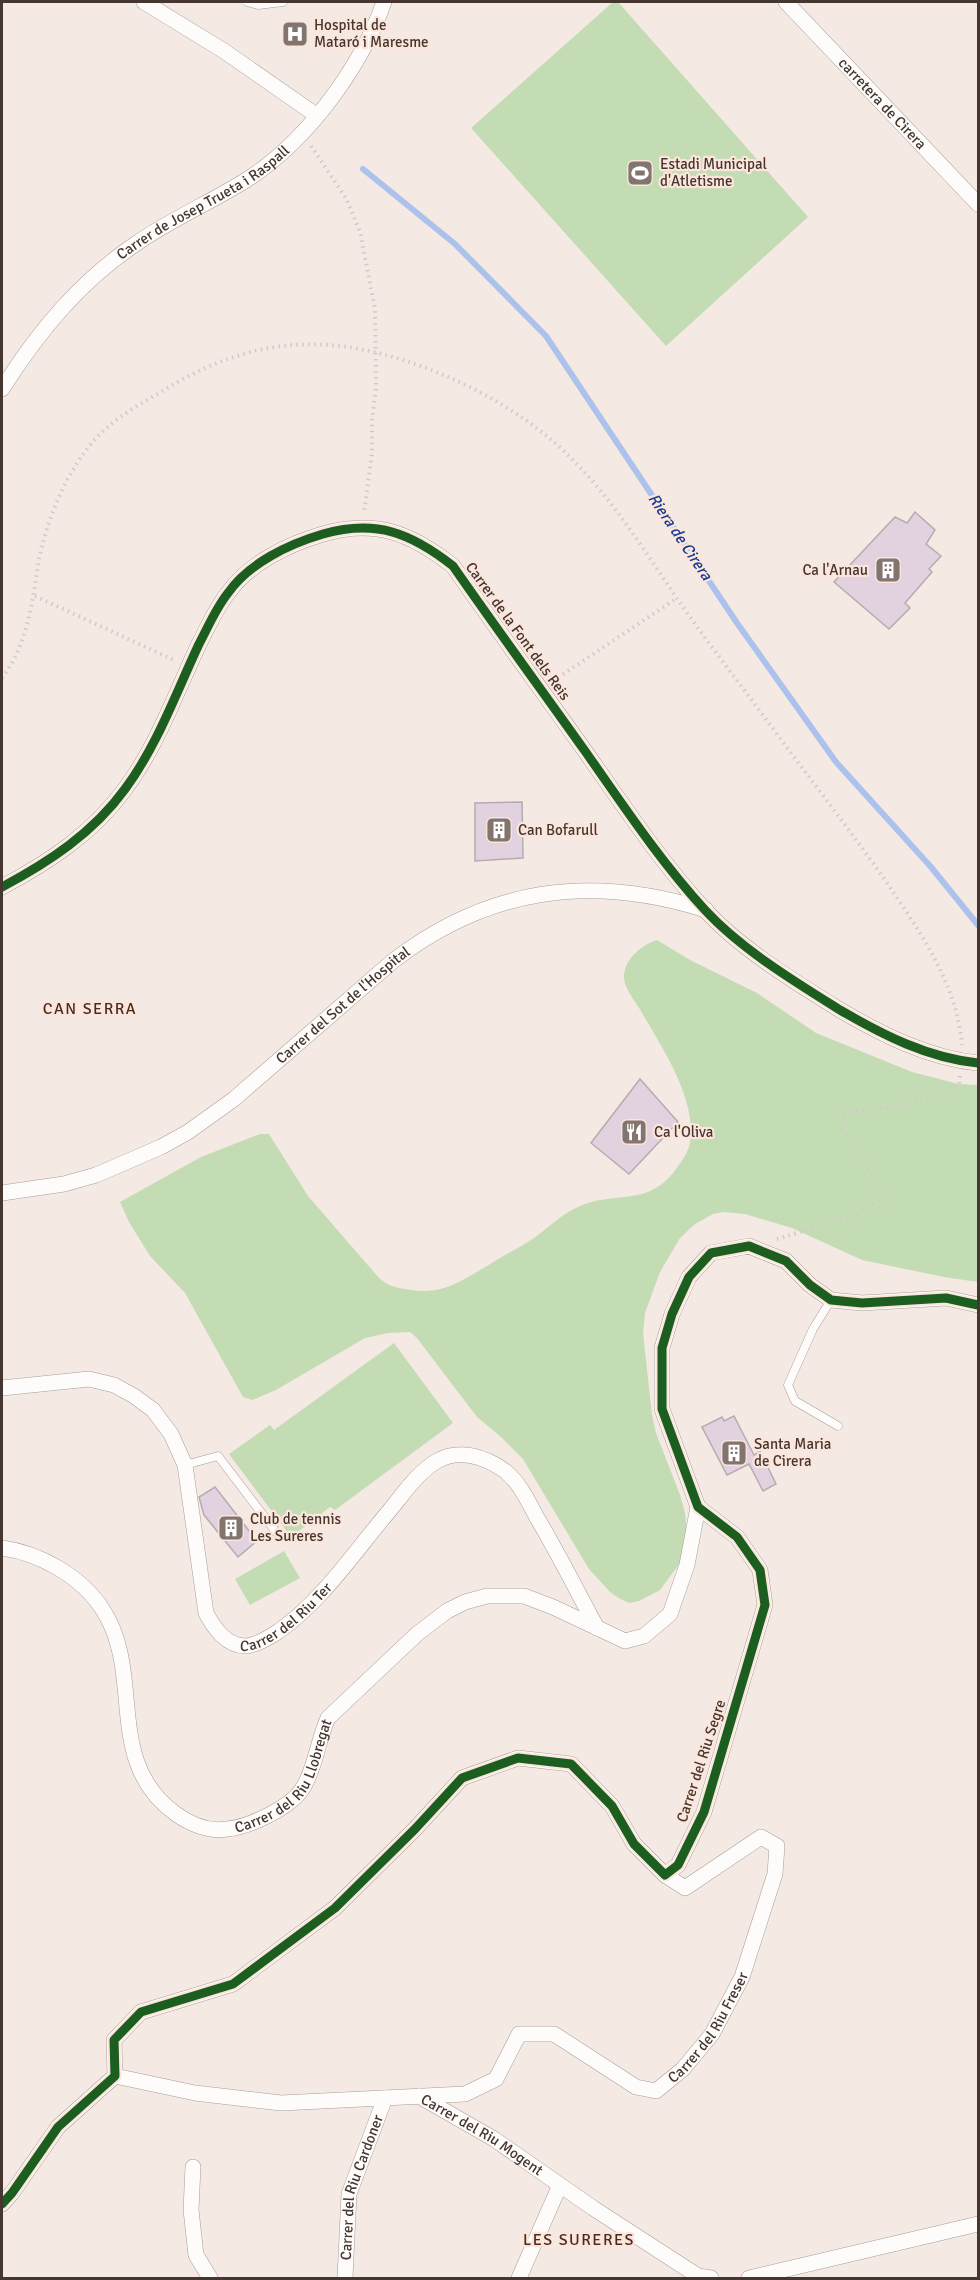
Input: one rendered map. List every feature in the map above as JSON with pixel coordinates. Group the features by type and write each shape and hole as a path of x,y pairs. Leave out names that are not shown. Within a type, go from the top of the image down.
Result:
{"street":[{"path":"144,2 232,57 316,115"},
{"name":"Carrer de Josep Trueta i Raspall","path":"2,389 33,342 58,312 106,266 137,243 252,176 301,134 354,66 367,44 384,2"},
{"name":"carretera de Cirera","path":"786,2 978,204"},
{"name":"Carrer de la Font dels Reis","path":"2,887 68,847 106,812 144,761 213,617 228,591 267,559 305,540 335,531 362,528 386,530 406,536 430,548 453,566 649,842 706,910 776,969 849,1015 894,1039 924,1051 978,1063"},
{"name":"Carrer del Sot de l'Hospital","path":"2,1193 64,1184 96,1175 161,1148 188,1132 234,1100 418,941 478,910 532,895 558,892 648,896 706,910"},
{"path":"698,1506 662,1409 662,1348 672,1314 689,1277 711,1253 749,1246 786,1261 810,1285 831,1300 862,1303 946,1298 978,1305"},
{"name":"Carrer del Riu Ter","path":"2,1388 88,1379 114,1385 153,1410 171,1434 185,1465 206,1613 223,1637 235,1644 247,1646 257,1643 295,1619 329,1584 418,1476 438,1460 455,1455 473,1455 490,1462 507,1473 521,1490 597,1629"},
{"name":"Carrer del Riu Llobregat","path":"2,1548 48,1563 78,1582 93,1596 112,1625 118,1643 133,1754 146,1782 168,1808 184,1819 218,1830 237,1828 262,1819 287,1803 303,1789 310,1773 320,1735 328,1718 410,1641 447,1611 465,1602 487,1596 524,1596 554,1607 625,1641 644,1636 670,1614 687,1565 698,1506"},
{"name":"Carrer del Riu Segre","path":"665,1875 678,1865 704,1812 765,1605 760,1570 737,1537 698,1506"},
{"path":"2,2204 58,2127 115,2076 114,2040 141,2012 233,1983 242,1977 335,1908 415,1829 462,1778 518,1758 571,1764 612,1806 634,1844 665,1875"},
{"name":"Carrer del Riu Freser","path":"419,2096 465,2094 496,2079 519,2034 554,2034 636,2087 656,2091 683,2069 712,2034 742,1977 775,1874 777,1846 760,1837 685,1888 665,1875"},
{"name":"Carrer del Riu Mogent","path":"115,2076 195,2093 280,2103 419,2096 494,2139 698,2276 711,2278"},
{"name":"Carrer del Riu Cardoner","path":"345,2278 349,2193 385,2098"},
{"path":"193,2167 191,2210 196,2255 210,2278"},
{"path":"519,2278 560,2185"},
{"path":"749,2278 978,2224"}],"lane":[{"path":"247,2 258,5 283,2"},
{"path":"831,1300 813,1329 788,1385 795,1401 838,1426"},
{"path":"185,1465 218,1456 276,1532"}],"path":[{"path":"301,134 346,198 360,232 375,309 377,351 372,453 362,528"},
{"path":"34,596 189,667"},
{"path":"541,689 677,598"}],"green space":[{"name":"Estadi Municipal d'Atletisme","path":"613,2 618,2 808,217 666,346 471,128"},
{"path":"657,940 690,960 757,993 816,1033 912,1072 959,1084 978,1085 978,1282 862,1260 792,1228 745,1214 723,1212 713,1214 695,1224 680,1238 660,1272 645,1313 643,1333 652,1415 656,1433 680,1495 687,1533 680,1563 660,1590 630,1603 610,1592 589,1569 523,1459 477,1417 410,1332 388,1333 365,1338 276,1390 252,1400 243,1397 185,1293 150,1256 129,1222 120,1202 201,1157 260,1134 269,1134 308,1196 379,1278 394,1287 423,1291 442,1289 460,1282 528,1242 574,1209 589,1203 653,1190 665,1182 679,1165 688,1150 691,1136 690,1120 682,1087 667,1055 624,980 625,969 631,957 646,945"},
{"path":"394,1343 453,1423 335,1510 330,1507 291,1537 229,1454 270,1425 274,1430"},
{"path":"284,1551 300,1578 250,1605 235,1579"}],"building":[{"name":"Ca l'Arnau","path":"915,512 935,530 926,544 941,556 929,569 932,572 905,603 910,608 889,629 834,582 895,517 907,523"},
{"name":"Can Bofarull","path":"522,802 523,858 475,861 475,803"},
{"name":"Ca l'Oliva","path":"640,1079 678,1122 629,1174 591,1143"},
{"name":"Santa Maria de Cirera","path":"734,1416 754,1455 760,1451 776,1484 763,1491 749,1464 727,1475 702,1427 722,1417 724,1421"},
{"name":"Club de tennis Les Sureres","path":"215,1487 257,1541 238,1557 204,1515 199,1497"}],"waterway":[{"name":"Riera de Cirera","path":"363,169 455,244 546,336 737,623 836,762 931,867 978,925"}],"cycle path":[{"path":"2,887 69,845 99,819 125,789 147,755 212,618 237,582 258,564 297,543 342,530 376,529 407,537 453,566 642,832 688,891 719,924 787,976 873,1028 924,1051 978,1063"},
{"path":"2,2204 58,2127 115,2076 114,2040 141,2012 233,1984 335,1908 415,1829 462,1778 518,1758 571,1764 612,1806 634,1844 665,1875 678,1865 704,1812 765,1605 760,1570 737,1537 698,1507 662,1409 662,1348 672,1314 689,1277 711,1253 749,1246 786,1261 810,1285 831,1300 862,1303 946,1298 978,1305"}],"place":[{"name":"Hospital de Mataró i Maresme","path":"295,34"},
{"name":"Estadi Municipal d'Atletisme","path":"640,173"},
{"name":"Ca l'Arnau","path":"888,570"},
{"name":"Can Bofarull","path":"499,830"},
{"name":"Ca l'Oliva","path":"634,1132"},
{"name":"Santa Maria de Cirera","path":"734,1453"},
{"name":"Club de tennis Les Sureres","path":"231,1528"}],"district":[{"name":"CAN SERRA","path":"90,1009"},
{"name":"LES SURERES","path":"579,2240"}]}
